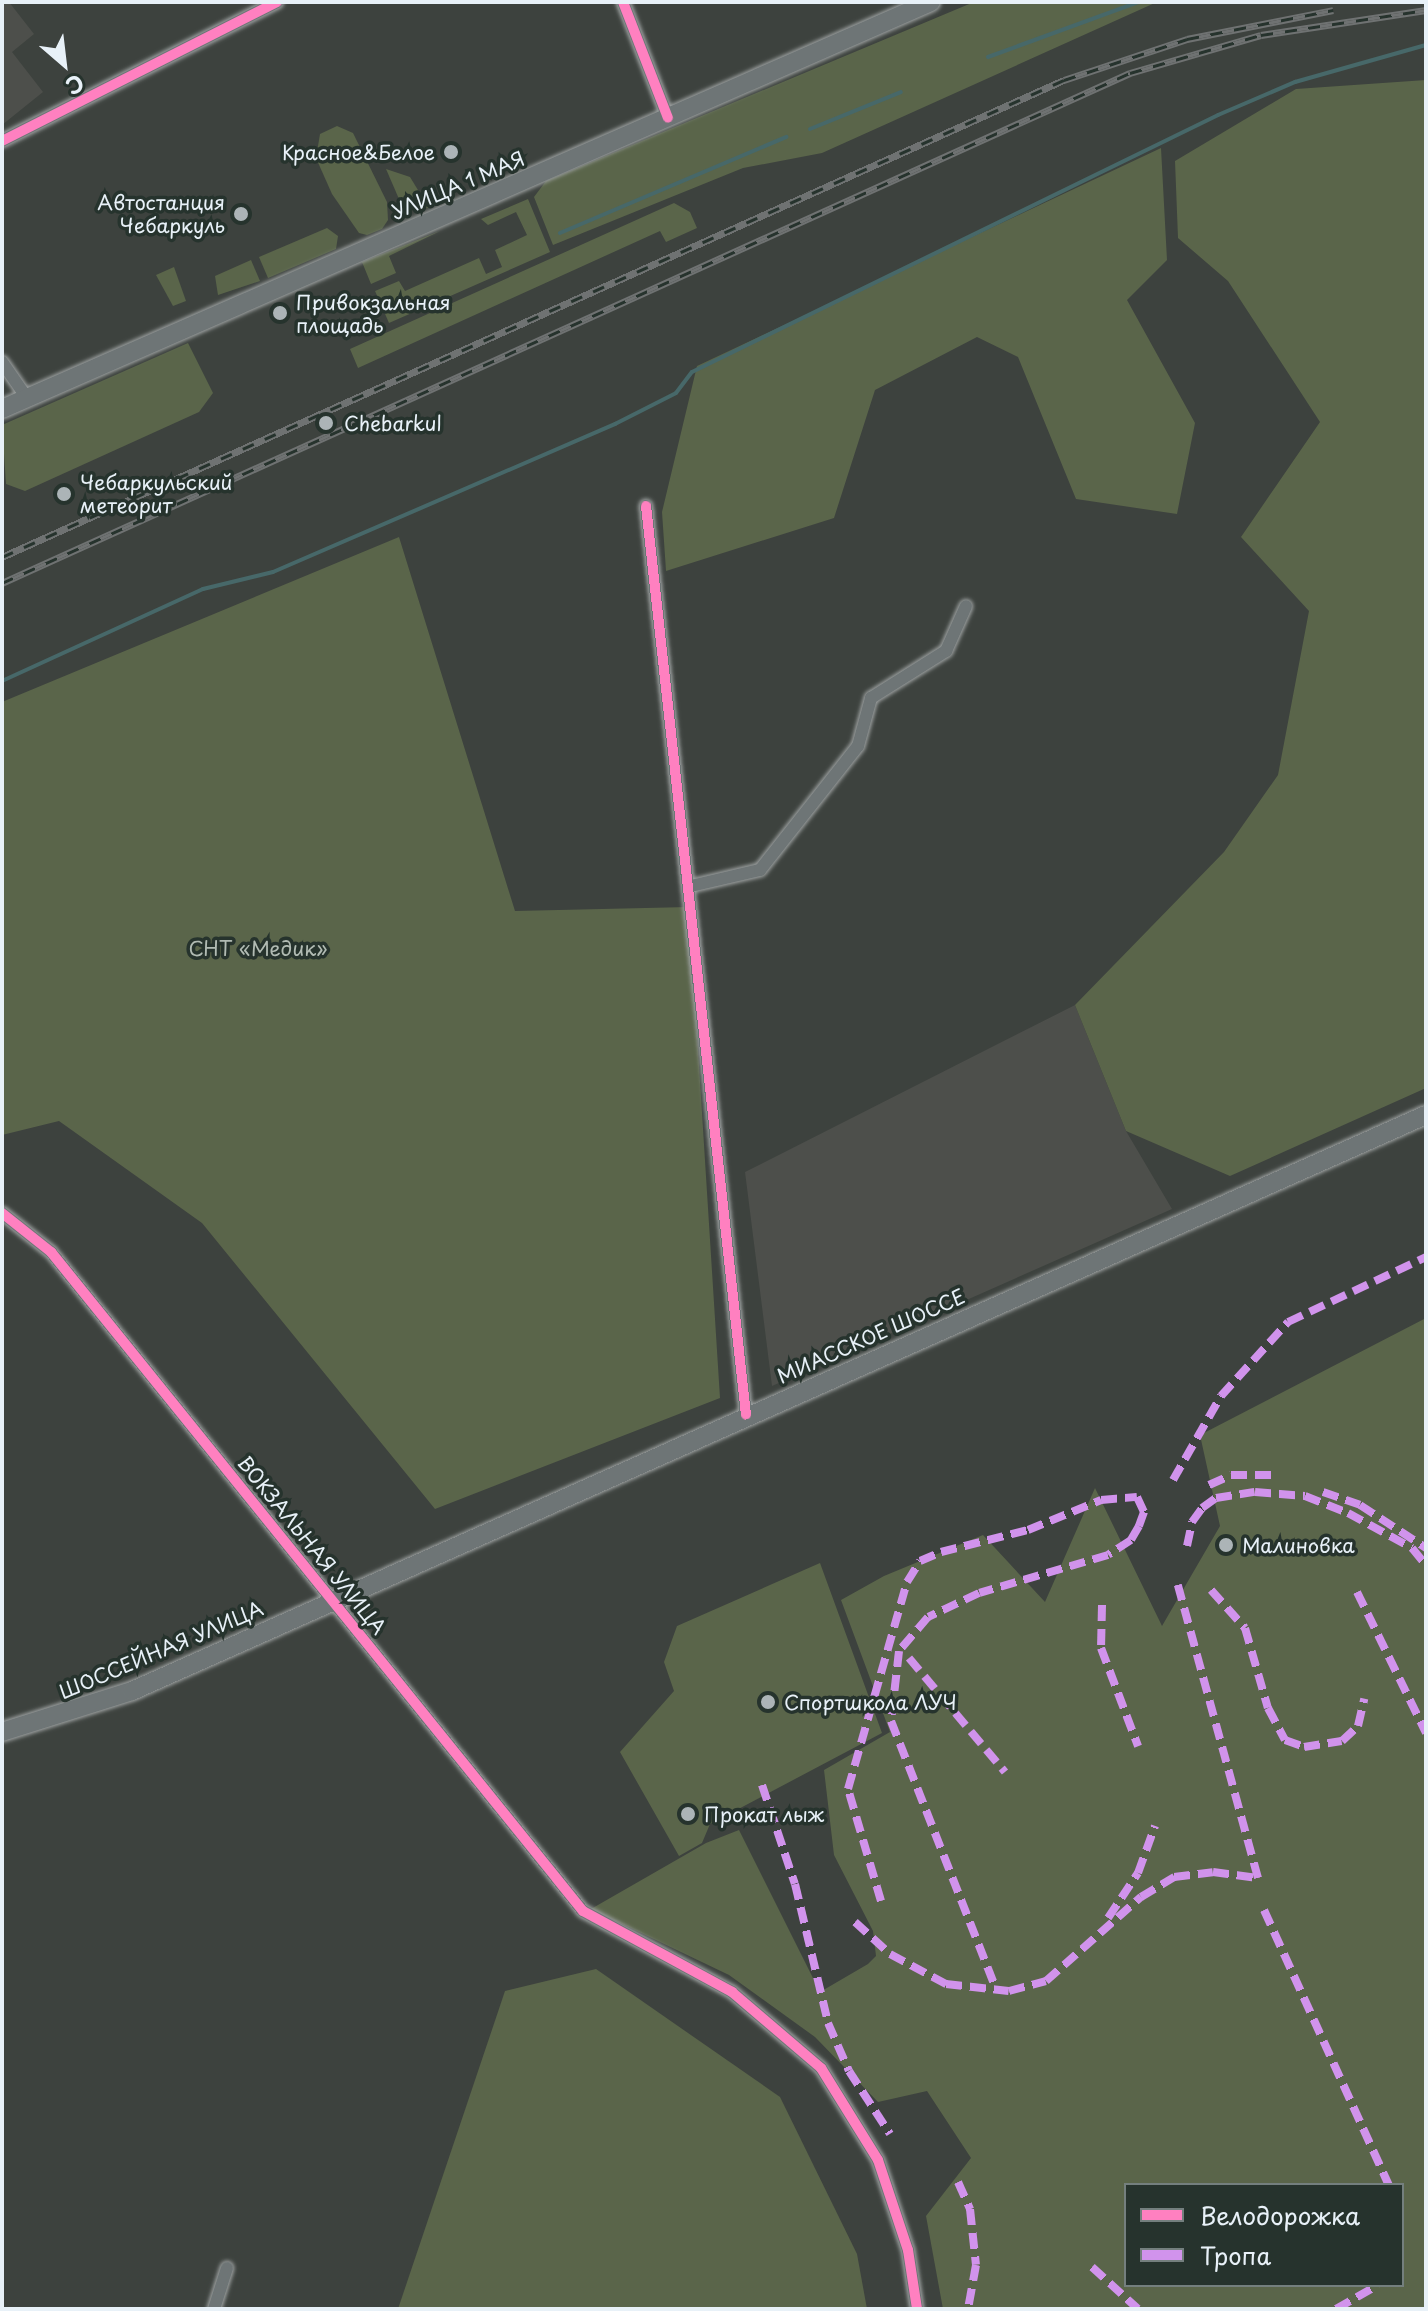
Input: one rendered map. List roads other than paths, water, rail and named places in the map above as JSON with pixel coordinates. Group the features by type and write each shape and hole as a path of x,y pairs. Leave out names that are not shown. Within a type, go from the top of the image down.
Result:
{"main road":[{"name":"УЛИЦА 1 МАЯ","path":"2,409 668,118 913,6 931,2"},
{"name":"МИАССКОЕ ШОССЕ","path":"334,1599 1426,1115"},
{"name":"ШОССЕЙНАЯ УЛИЦА","path":"2,1732 132,1691 334,1599"}],"street":[{"path":"2,141 277,2"},
{"path":"623,2 668,118"},
{"path":"2,362 27,398"},
{"path":"646,506 691,886 746,1415"},
{"path":"691,886 760,870 858,746 871,698 946,651 966,606"},
{"name":"ВОКЗАЛЬНАЯ УЛИЦА","path":"4,1223 51,1252 583,1911 732,1992 821,2068 878,2160 908,2250 917,2309"},
{"path":"214,2309 227,2268"}],"waterway":[{"path":"988,57 1138,2"},
{"path":"2,681 203,589 273,572 615,424 676,393 692,372 1218,115 1295,82 1426,45"},
{"path":"810,129 901,92"},
{"path":"560,233 786,137"}],"railway":[{"path":"2,557 1064,80 1187,39 1333,10"},
{"path":"2,583 1130,73 1261,35 1426,10"}],"place":[{"name":"Красное&Белое","path":"451,152"},
{"name":"Автостанция Чебаркуль","path":"241,214"},
{"name":"Привокзальная площадь","path":"280,313"},
{"name":"Chebarkul","path":"326,423"},
{"name":"Чебаркульский метеорит","path":"64,494"},
{"name":"Малиновка","path":"1226,1545"},
{"name":"Спортшкола ЛУЧ","path":"768,1702"},
{"name":"Прокат лыж","path":"688,1814"}],"park label":[{"name":"СНТ «Медик»","path":"258,948"}]}
